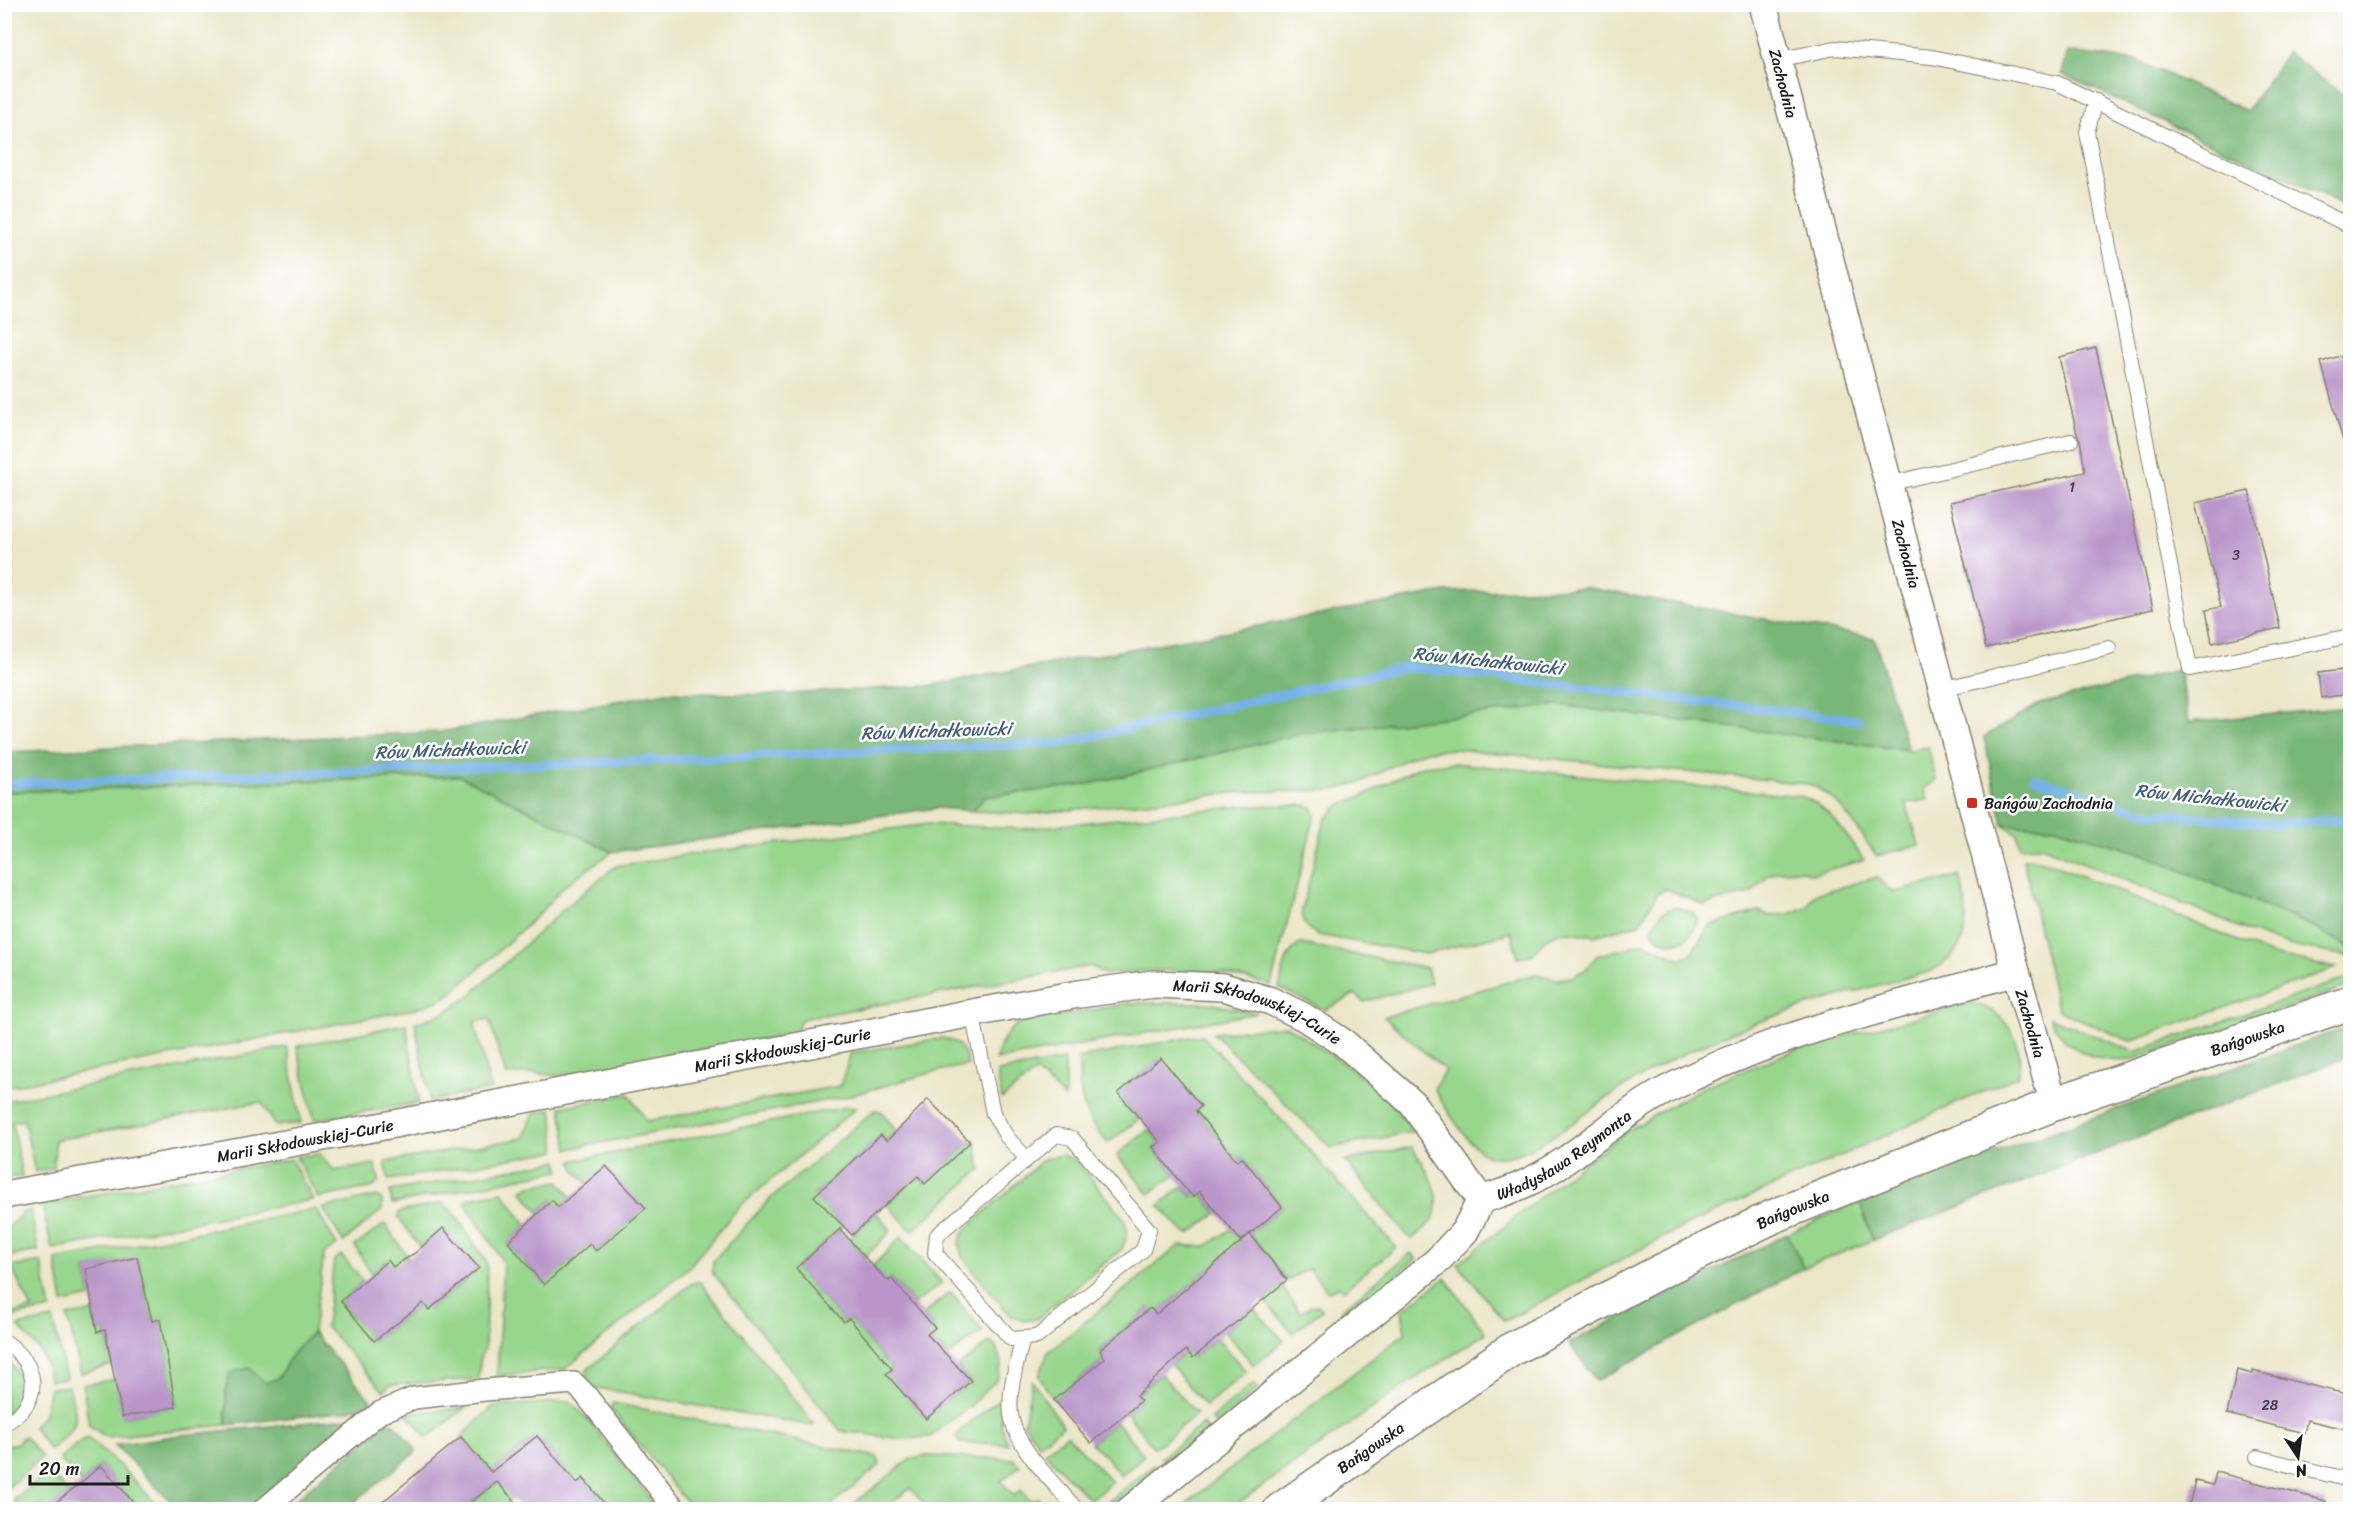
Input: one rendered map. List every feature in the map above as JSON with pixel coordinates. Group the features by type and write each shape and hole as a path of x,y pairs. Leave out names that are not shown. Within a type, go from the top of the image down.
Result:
{"street":[{"name":"Zachodnia","path":"1763,4 2016,972 2054,1104"},
{"name":"Władysława Reymonta","path":"1130,1509 1437,1261 1465,1231 1481,1200 1533,1179 1665,1090 1738,1056 1802,1032 2016,972"},
{"name":"Marii Skłodowskiej-Curie","path":"4,1195 373,1128 972,1013 1078,994 1154,984 1223,987 1271,1001 1304,1017 1344,1043 1412,1103 1481,1200"},
{"name":"Bańgowska","path":"1280,1509 1512,1349 1655,1274 1772,1218 2054,1104 2350,1003"},
{"path":"263,1509 380,1413 414,1398 480,1390 574,1383 676,1509"}],"lane":[{"path":"1777,60 1835,48 1932,57 2057,83 2350,226"},
{"path":"2096,101 2087,132 2190,669 2350,636"},
{"path":"1888,484 2071,441"},
{"path":"1942,689 2109,648"},
{"path":"972,1013 993,1113 1007,1137 1026,1158"},
{"path":"1056,1135 1072,1138 1149,1230 1143,1250 1037,1337 1023,1338 1011,1339 935,1252 937,1235 1056,1135"},
{"path":"1023,1338 1012,1380 1012,1420 1024,1448 1077,1509"},
{"path":"4,1341 19,1351 30,1366 33,1385 28,1403 17,1418 4,1424"},
{"path":"2257,1457 2350,1479"}],"green space":[{"path":"2067,52 2138,61 2247,111 2287,52 2350,100 2350,209 2062,74"},
{"path":"1588,588 1874,638 1908,750 1558,705 1300,734 1089,784 984,797 973,811 937,808 612,852 460,776 5,792 5,752 440,732 667,692 768,695 927,686 1444,592"},
{"path":"2179,670 2189,722 2350,707 2350,947 2305,923 2146,855 2056,827 2003,824 1984,737 2039,704"},
{"path":"1558,705 1908,750 1928,747 1936,780 1924,789 1928,800 1906,803 1919,845 1877,856 1839,805 1809,784 1455,749 1427,751 1361,782 1334,790 1242,792 1030,814 973,811 984,797 1089,784 1300,734"},
{"path":"1452,763 1800,796 1811,800 1829,814 1864,860 1812,874 1801,870 1780,871 1768,875 1751,893 1704,905 1667,889 1658,893 1639,924 1594,936 1570,932 1558,933 1544,940 1533,954 1518,958 1511,932 1426,954 1318,935 1310,930 1304,921 1302,909 1325,820 1345,802 1361,797 1422,766"},
{"path":"460,776 612,852 564,886 537,916 453,992 438,1001 414,1009 5,1087 4,792"},
{"path":"1304,805 1312,807 1315,815 1271,985 1216,972 1162,970 1104,974 1091,966 801,1019 796,1034 558,1076 532,1073 506,1075 489,1019 474,1022 491,1089 430,1101 415,1023 444,1013 467,998 566,907 616,866 930,824 1022,829 1243,806"},
{"path":"2003,824 2056,827 2146,855 2305,923 2350,947 2350,956 2301,948 2265,938 2041,846 2020,847 2017,834"},
{"path":"2030,858 2047,862 2272,955 2336,968 2130,1041 2058,1010 2023,859"},
{"path":"1960,876 1966,919 1964,932 1960,944 1943,964 1929,972 1769,1018 1693,1049 1619,1090 1541,1143 1508,1156 1492,1157 1476,1147 1452,1117 1434,1089 1445,1070 1384,1017 1536,974 1558,979 1572,977 1586,969 1597,956 1644,943 1681,959 1691,954 1709,926 1759,911 1770,916 1789,914 1807,907 1816,894 1877,877 1887,888 1895,892"},
{"path":"1674,907 1692,912 1698,920 1693,931 1684,940 1675,942 1661,940 1652,929 1661,913"},
{"path":"1301,944 1427,968 1431,983 1364,1002 1355,994 1325,1010 1279,988 1291,951"},
{"path":"2350,977 2350,986 2131,1060 2106,1060 2083,1052 2064,1039 2050,1018 2135,1052"},
{"path":"1131,1003 1207,1003 1257,1013 996,1060 1004,1039 1019,1023"},
{"path":"1971,1003 1994,1012 2010,1030 2019,1052 2017,1077 1681,1228 1507,1320 1503,1320 1458,1264 1565,1177 1629,1130 1703,1087 1800,1048"},
{"path":"406,1024 419,1103 314,1120 297,1046"},
{"path":"1286,1026 1373,1086 1402,1116 1412,1132 1331,1148 1213,1033"},
{"path":"2350,1026 2350,1056 1873,1240 1859,1201"},
{"path":"1202,1035 1396,1247 1344,1290 1339,1286 1329,1292 1309,1269 1287,1280 1250,1234 1282,1207 1242,1157 1237,1161 1196,1111 1201,1106 1160,1059 1118,1093 1139,1119 1108,1143 1092,1123 1081,1094 1079,1058"},
{"path":"943,1038 960,1047 968,1065 845,1097 568,1149 561,1107 629,1094 647,1121 840,1086 851,1053"},
{"path":"287,1047 301,1123 276,1126 261,1102 55,1140 54,1168 35,1172 24,1120 12,1122 22,1176 5,1178 5,1101"},
{"path":"1063,1060 1065,1098 1036,1072 1002,1099 997,1072"},
{"path":"846,1107 856,1108 739,1207 688,1268 565,1369 497,1376 503,1263 465,1203 469,1198 503,1192 526,1225 508,1243 544,1284 590,1244 597,1251 645,1208 592,1186 576,1171 572,1161"},
{"path":"552,1109 556,1151 389,1180 385,1162 523,1138 534,1113"},
{"path":"875,1110 881,1111 896,1131 886,1140 881,1135 814,1195 843,1226 796,1268 844,1322 849,1318 892,1369 887,1373 925,1418 971,1381 958,1367 990,1342 996,1347 1002,1363 997,1379 968,1408 930,1437 902,1439 841,1431 712,1272 713,1261 769,1200"},
{"path":"1149,1129 1159,1143 1153,1148 1175,1175 1149,1194 1117,1155"},
{"path":"970,1142 975,1142 981,1169 912,1231 887,1204 918,1176 925,1184"},
{"path":"1412,1147 1433,1182 1437,1201 1432,1220 1411,1240 1345,1161"},
{"path":"320,1154 334,1171 375,1164 379,1180 374,1187 318,1198 296,1157"},
{"path":"1063,1155 1077,1161 1125,1220 1127,1236 1122,1249 1037,1319 1023,1321 1010,1315 962,1257 959,1243 965,1230 1044,1159"},
{"path":"291,1159 313,1200 52,1249 42,1204"},
{"path":"558,1161 560,1170 392,1204 390,1191"},
{"path":"559,1181 571,1197 559,1208 552,1200 539,1212 522,1191 530,1186"},
{"path":"1183,1186 1192,1197 1200,1192 1217,1213 1189,1234 1181,1230 1159,1205"},
{"path":"377,1196 382,1200 382,1210 343,1242 323,1208"},
{"path":"1859,1201 1873,1240 1804,1268 1787,1234"},
{"path":"443,1203 453,1211 487,1263 485,1349 481,1355 478,1379 390,1385 383,1391 326,1327 334,1260 341,1255 363,1281 341,1301 374,1341 423,1303 429,1310 479,1269 444,1229 420,1247 398,1217 400,1212"},
{"path":"316,1209 337,1245 324,1254 313,1332 293,1353 278,1378 266,1383 226,1389 226,1425 106,1437 89,1425 83,1385 115,1379 123,1417 176,1406 160,1320 152,1321 137,1258 86,1269 91,1297 63,1303 56,1260"},
{"path":"31,1210 38,1251 5,1257 5,1231 25,1211"},
{"path":"877,1213 891,1231 865,1257 849,1239"},
{"path":"385,1224 408,1257 394,1269 387,1260 371,1274 355,1246"},
{"path":"1231,1229 1241,1242 1156,1314 1149,1308 1100,1350 1104,1359 1054,1400 1039,1377 1048,1352 1180,1245 1205,1247"},
{"path":"1787,1234 1804,1268 1596,1381 1569,1343"},
{"path":"901,1237 942,1283 914,1304 891,1278 887,1281 873,1266"},
{"path":"1411,1253 1416,1259 1349,1314 1342,1309"},
{"path":"41,1262 51,1309 12,1317 9,1314 32,1309 12,1269 5,1272 5,1268"},
{"path":"1445,1278 1486,1333 1404,1386 1230,1509 1179,1509 1405,1333 1402,1310"},
{"path":"700,1282 814,1424 808,1425 592,1387 586,1379 587,1370 692,1283"},
{"path":"1281,1285 1300,1313 1310,1306 1318,1305 1322,1310 1293,1333 1264,1300"},
{"path":"950,1292 983,1331 948,1356 927,1334 935,1327 923,1315"},
{"path":"1253,1308 1284,1341 1254,1365 1225,1332"},
{"path":"93,1312 97,1331 105,1330 112,1365 81,1373 67,1316"},
{"path":"53,1319 66,1378 49,1381 42,1356 18,1326"},
{"path":"313,1332 373,1403 347,1411 226,1425 226,1389 229,1373 249,1368 266,1383 278,1378 293,1353"},
{"path":"1217,1338 1246,1372 1205,1406 1171,1365 1187,1351 1193,1358"},
{"path":"5,1360 17,1372 20,1387 16,1402 5,1414"},
{"path":"1161,1374 1197,1414 1154,1448 1127,1413 1140,1401 1136,1396"},
{"path":"1032,1381 1063,1425 1039,1445 1024,1423"},
{"path":"1254,1383 1258,1389 1216,1425 1211,1419"},
{"path":"69,1386 75,1422 68,1434 50,1450 33,1427 44,1414 50,1388"},
{"path":"1001,1397 1001,1425 1008,1444 960,1443 956,1437 960,1431"},
{"path":"570,1401 589,1421 658,1509 609,1509 583,1478 577,1483 537,1436 491,1472 461,1437 492,1407"},
{"path":"613,1403 877,1457 880,1465 826,1509 692,1509 610,1408"},
{"path":"465,1408 427,1438 407,1413"},
{"path":"359,1417 247,1509 178,1509 115,1445 173,1436"},
{"path":"388,1422 393,1422 416,1452 346,1509 284,1509"},
{"path":"1116,1422 1144,1455 1121,1476 1108,1459 1091,1443"},
{"path":"1203,1424 1209,1432 1167,1463 1161,1458"},
{"path":"1067,1435 1112,1482 1090,1500 1044,1452"},
{"path":"24,1436 42,1457 5,1490 5,1446 17,1443"},
{"path":"88,1438 122,1468 161,1509 132,1509 135,1506 101,1465 81,1483 60,1459 79,1442"},
{"path":"926,1456 1013,1459 1020,1466 1001,1481 1014,1496 1021,1490 1030,1501 1038,1498 1049,1509 929,1509 910,1488 884,1509 847,1509 909,1460"},
{"path":"1154,1465 1159,1471 1141,1487 1121,1500 1105,1504"},
{"path":"49,1472 69,1493 49,1509 44,1509 40,1505 35,1509 21,1509 14,1500"},
{"path":"498,1481 513,1498 498,1509 465,1508"}],"building":[{"path":"2096,348 2153,609 1986,648 1950,502 2085,472 2080,440 2059,357"},
{"path":"2350,353 2350,440 2343,441 2321,362"},
{"path":"2249,491 2280,628 2212,643 2206,610 2221,607 2195,503"},
{"path":"2350,669 2350,694 2321,698 2318,673"},
{"path":"1161,1058 1201,1106 1196,1111 1237,1161 1242,1157 1282,1207 1241,1241 1200,1192 1193,1197 1183,1186 1153,1147 1160,1142 1118,1093"},
{"path":"928,1099 970,1142 925,1184 918,1176 852,1235 814,1196 881,1135 887,1141"},
{"path":"606,1166 646,1208 596,1251 590,1244 544,1285 508,1242 552,1200 558,1207"},
{"path":"443,1228 479,1268 429,1310 423,1303 374,1341 341,1301 388,1260 393,1267 415,1253"},
{"path":"840,1229 888,1281 891,1278 935,1328 927,1334 971,1381 926,1419 886,1374 892,1369 849,1318 844,1322 796,1268"},
{"path":"1250,1234 1287,1280 1193,1358 1186,1350 1136,1396 1141,1401 1091,1443 1054,1400 1104,1359 1100,1350 1150,1308 1156,1314"},
{"path":"137,1257 152,1321 160,1319 176,1407 122,1417 105,1330 97,1332 86,1269"},
{"path":"2237,1370 2253,1374 2253,1371 2350,1395 2350,1430 2307,1420 2304,1433 2227,1414"},
{"path":"537,1436 577,1483 583,1478 609,1509 522,1509 497,1482 462,1509 374,1509 461,1437 491,1472"},
{"path":"101,1465 139,1509 47,1509 81,1483"},
{"path":"2216,1472 2326,1501 2325,1509 2188,1509 2195,1481 2213,1485"}],"waterway":[{"name":"Rów Michałkowicki","path":"4,784 1061,743 1407,667 1858,720"},
{"name":"Rów Michałkowicki","path":"2034,778 2143,812 2276,824 2350,819"}],"place":[{"name":"Bańgów Zachodnia","path":"1972,803"}]}
